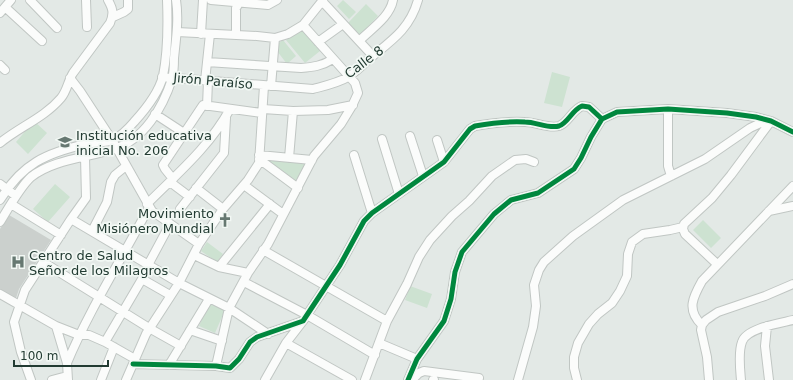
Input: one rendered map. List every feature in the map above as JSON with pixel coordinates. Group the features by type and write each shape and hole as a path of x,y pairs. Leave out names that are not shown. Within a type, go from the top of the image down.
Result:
{"street":[{"path":"11,0 3,10 42,42"},
{"path":"30,0 57,28"},
{"path":"86,0 87,27"},
{"path":"0,142 36,119 61,99 70,78 113,17 113,10 108,0"},
{"path":"113,17 128,9 128,0"},
{"path":"0,200 3,186 20,175 36,161 62,150 112,140 124,133 140,116 156,92 162,77 168,30 167,0"},
{"path":"0,222 16,196 31,178 50,166 116,149 137,137 160,108 172,78 177,32 176,0"},
{"path":"201,34 203,0"},
{"path":"211,0 240,1 268,5 278,0"},
{"path":"359,41 385,17 392,6 393,0"},
{"name":"Calle 8","path":"267,86 313,89 348,77 398,36 409,22 418,0"},
{"path":"236,36 236,8 240,1"},
{"path":"177,32 275,38 288,34 303,25 323,1 373,56"},
{"path":"318,42 343,24"},
{"path":"216,366 229,308 284,214 312,160 341,124 353,105 358,93 355,83 348,77 303,25"},
{"path":"207,106 207,62 210,34"},
{"path":"126,380 149,328 178,282 199,244 223,209 244,185 259,163 262,111 272,65 275,38"},
{"path":"207,62 301,68 316,67 333,59"},
{"name":"Jirón Paraíso","path":"162,77 267,86"},
{"path":"70,78 112,140 152,211 199,244"},
{"path":"190,196 171,180 163,165 203,105 228,112 328,110 353,105"},
{"path":"265,380 286,343 305,318 340,265 364,221 372,213 444,162 470,129 476,126 514,122 527,122 554,127 562,125 573,112 582,106 589,107 602,119"},
{"path":"668,109 668,166 671,176"},
{"path":"408,380 417,359 444,321 451,299 455,272 462,252 494,214 511,200 538,193 574,169 602,119 617,112 668,109 727,112 769,120 792,131"},
{"path":"289,158 293,111"},
{"path":"67,362 79,335 126,251 148,205 203,148 228,112"},
{"path":"180,209 224,153 228,112"},
{"path":"155,114 184,133"},
{"path":"521,378 533,327 536,306 534,285 539,270 544,262 573,236 623,200 705,158 750,128 769,120"},
{"path":"577,380 574,368 574,357 578,343 589,324 598,314 612,303 620,291 627,276 628,254 632,242 644,234 683,227 688,220 712,198 731,175 769,120"},
{"path":"410,136 423,176"},
{"path":"382,138 399,194"},
{"path":"437,140 444,162"},
{"path":"354,155 372,213"},
{"path":"31,380 21,352 14,322 25,290 86,198 85,157"},
{"path":"259,157 312,160"},
{"path":"259,157 298,188"},
{"path":"365,380 388,321 419,257 430,240 492,176 515,160 526,159 534,162"},
{"path":"92,231 107,202 111,182 115,175 126,166"},
{"path":"244,185 284,214"},
{"path":"3,186 16,196"},
{"path":"702,325 693,315 692,308 693,298 702,281 793,186"},
{"path":"196,188 223,209"},
{"path":"11,204 61,235"},
{"path":"219,267 270,204"},
{"path":"769,211 793,206"},
{"path":"71,219 178,282 229,308 268,334"},
{"path":"148,265 170,224"},
{"path":"683,227 685,234 717,264"},
{"path":"263,250 388,321"},
{"path":"194,255 219,267 248,274"},
{"path":"43,262 122,312 180,346"},
{"path":"105,342 142,279 170,295"},
{"path":"244,282 305,318 375,355"},
{"path":"709,380 707,357 701,330 702,325 706,320 718,312 793,284"},
{"path":"0,294 56,326 79,335 89,335 105,342 134,361 169,365 216,366 230,368 239,359 250,342 257,337 268,334 305,318"},
{"path":"169,365 209,299"},
{"path":"740,380 742,342 750,334 767,326 793,320"},
{"path":"52,380 68,378 67,362 56,326"},
{"path":"767,326 765,346 769,380"},
{"path":"190,330 222,341"},
{"path":"286,343 352,380"},
{"path":"380,343 417,359"},
{"path":"102,380 114,347"},
{"path":"412,380 419,373 424,371 479,378"}],"green space":[{"path":"343,0 356,12 349,19 337,6"},
{"path":"366,4 378,16 360,35 348,23"},
{"path":"301,28 320,51 305,63 286,40"},
{"path":"283,40 296,56 287,64 274,47"},
{"path":"552,72 570,77 562,107 544,103"},
{"path":"34,121 47,133 28,154 16,142"},
{"path":"267,158 306,162 307,164 296,183 266,160"},
{"path":"55,184 70,197 48,222 33,209"},
{"path":"703,220 721,238 711,248 693,230"},
{"path":"207,242 223,254 217,262 201,251"},
{"path":"410,286 432,294 427,308 405,300"},
{"path":"209,304 225,310 215,333 199,326"}],"building":[{"name":"Centro de Salud Señor de los Milagros","path":"9,215 51,240 19,289 15,301 0,292 0,229"}],"cycle path":[{"path":"133,364 216,366 230,368 239,359 250,342 257,337 303,321 340,265 364,221 372,213 444,162 470,129 475,126 500,122 529,122 555,127 565,122 575,110 582,106 589,107 602,119"},
{"path":"408,380 417,359 444,321 451,299 455,272 462,252 494,214 511,200 538,193 574,169 602,119 617,112 668,109 727,113 756,117 771,121 793,132"}],"place":[{"name":"Institución educativa inicial No. 206","path":"65,142"},
{"name":"Movimiento Misiónero Mundial","path":"225,220"},
{"name":"Centro de Salud Señor de los Milagros","path":"18,262"}]}
